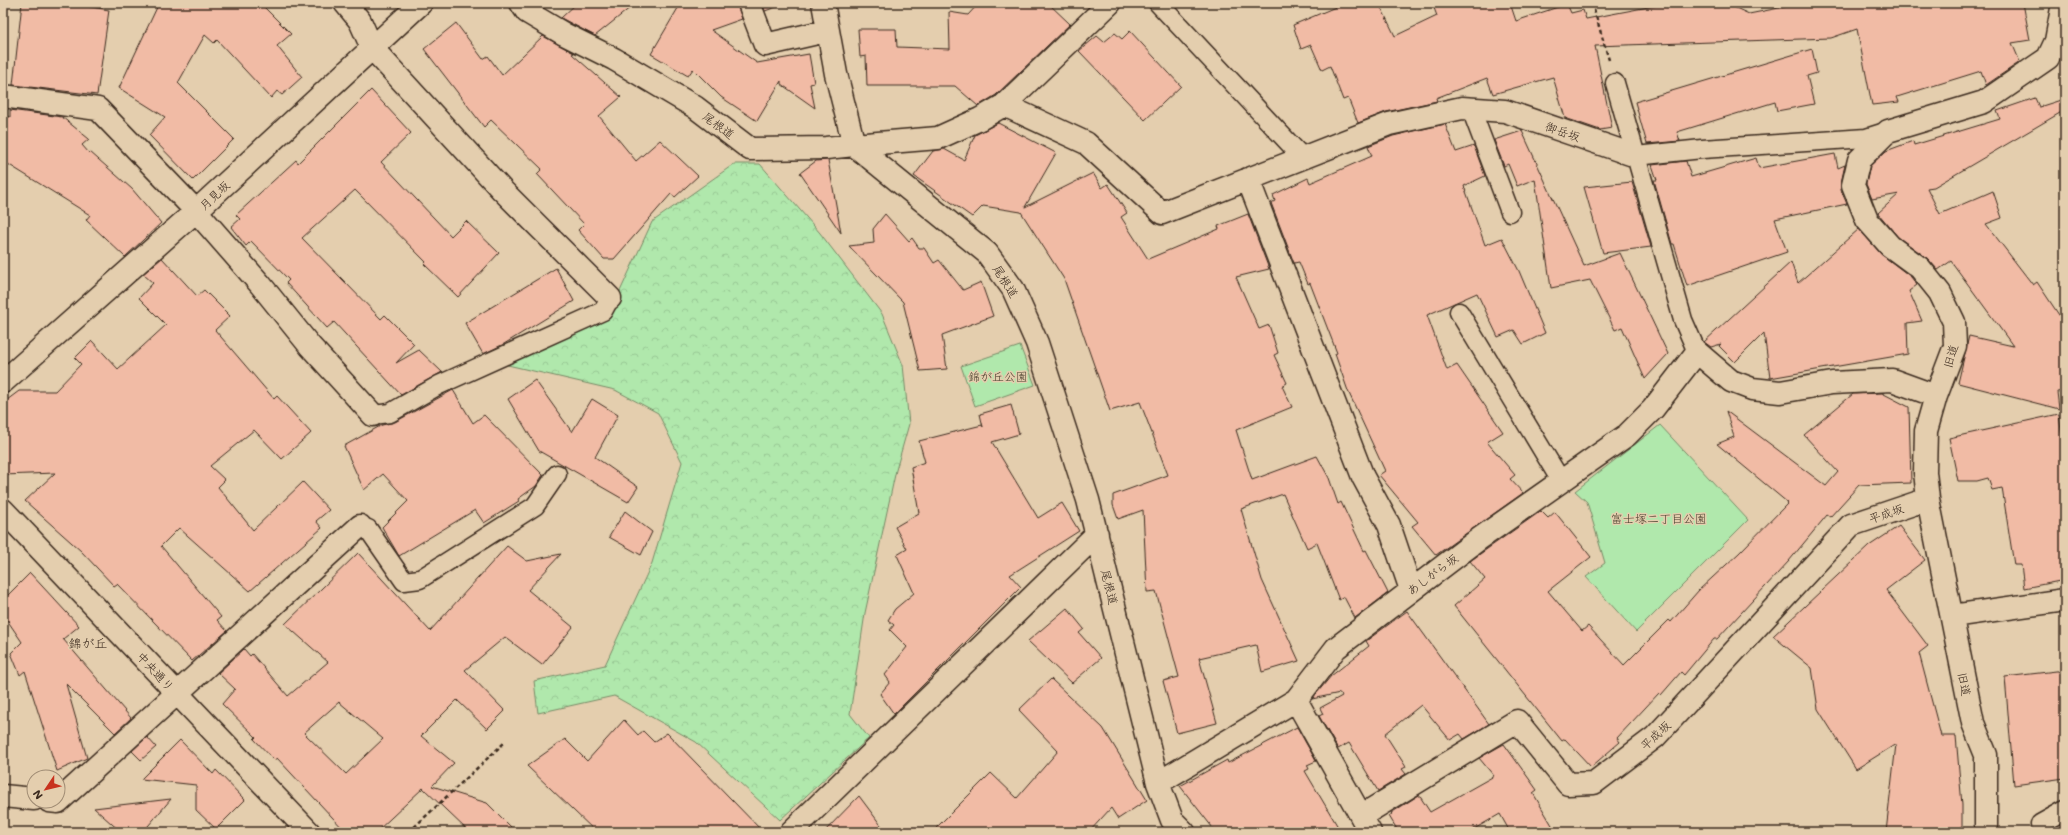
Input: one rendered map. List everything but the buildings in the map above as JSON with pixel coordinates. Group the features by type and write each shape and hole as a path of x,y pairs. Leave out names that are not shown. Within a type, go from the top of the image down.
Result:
{"street":[{"path":"345,3 360,21 372,48 502,190 610,298"},
{"name":"月見坂","path":"3,382 196,211 421,3"},
{"name":"尾根道","path":"521,3 527,12 539,20 614,59 695,107 750,149 826,148 854,145 987,253 1013,289 1037,343 1088,500 1158,783 1171,828"},
{"path":"749,3 766,45 826,31"},
{"path":"823,3 826,31 854,145 938,138 980,119 1004,105 1110,3"},
{"name":"旧道","path":"1986,832 1986,756 1973,723 1928,499 1925,472 1926,431 1936,396 1955,346 1954,322 1940,293 1920,268 1890,246 1867,220 1853,184 1859,160 1888,131 1984,102 2048,58 2056,41 2063,3"},
{"path":"3,96 98,109 196,211 260,284 310,346 373,415"},
{"name":"御岳坂","path":"1004,105 1086,143 1162,213 1389,124 1462,108 1505,111 1636,156"},
{"path":"1248,179 1363,477 1389,525 1411,590"},
{"path":"1697,352 1731,381 1752,389 1780,392 1832,383 1892,380 1936,396"},
{"name":"あしがら坂","path":"1158,783 1296,700 1336,648 1411,590 1627,434 1654,409 1697,352"},
{"name":"平成坂","path":"1365,824 1517,721 1568,784 1594,783 1655,737 1851,525 1928,499"},
{"name":"中央通り","path":"3,510 309,832"},
{"path":"66,795 360,526"},
{"path":"791,832 1097,534"},
{"path":"1952,616 2065,600"},
{"path":"1296,700 1365,824"},
{"path":"3,796 26,798"}],"lane":[{"path":"1158,3 1303,158"},
{"path":"1615,83 1683,320 1697,352"},
{"path":"1471,109 1510,212"},
{"name":"御岳坂","path":"1636,156 1702,149 1866,138 1888,131"},
{"path":"373,415 390,412 439,385 603,310 610,298"},
{"path":"1459,312 1561,481"},
{"path":"360,526 368,529 404,581 420,579 535,506 557,474"},
{"path":"2040,824 2065,810"}],"path":[{"path":"1592,3 1615,83"},
{"path":"409,832 506,741"}],"green space":[{"path":"734,164 760,164 820,233 882,314 903,365 909,424 896,470 865,613 850,714 869,738 780,820 696,742 614,696 538,713 534,681 605,665 652,563 682,462 658,413 615,390 499,363 610,313 652,222"},
{"name":"錦が丘公園","path":"1020,346 1035,385 975,406 961,366"},
{"name":"富士塚二丁目公園","path":"1660,425 1748,520 1636,632 1586,577 1605,563 1587,502 1575,491"}],"district":[{"name":"錦が丘","path":"88,642"}]}
